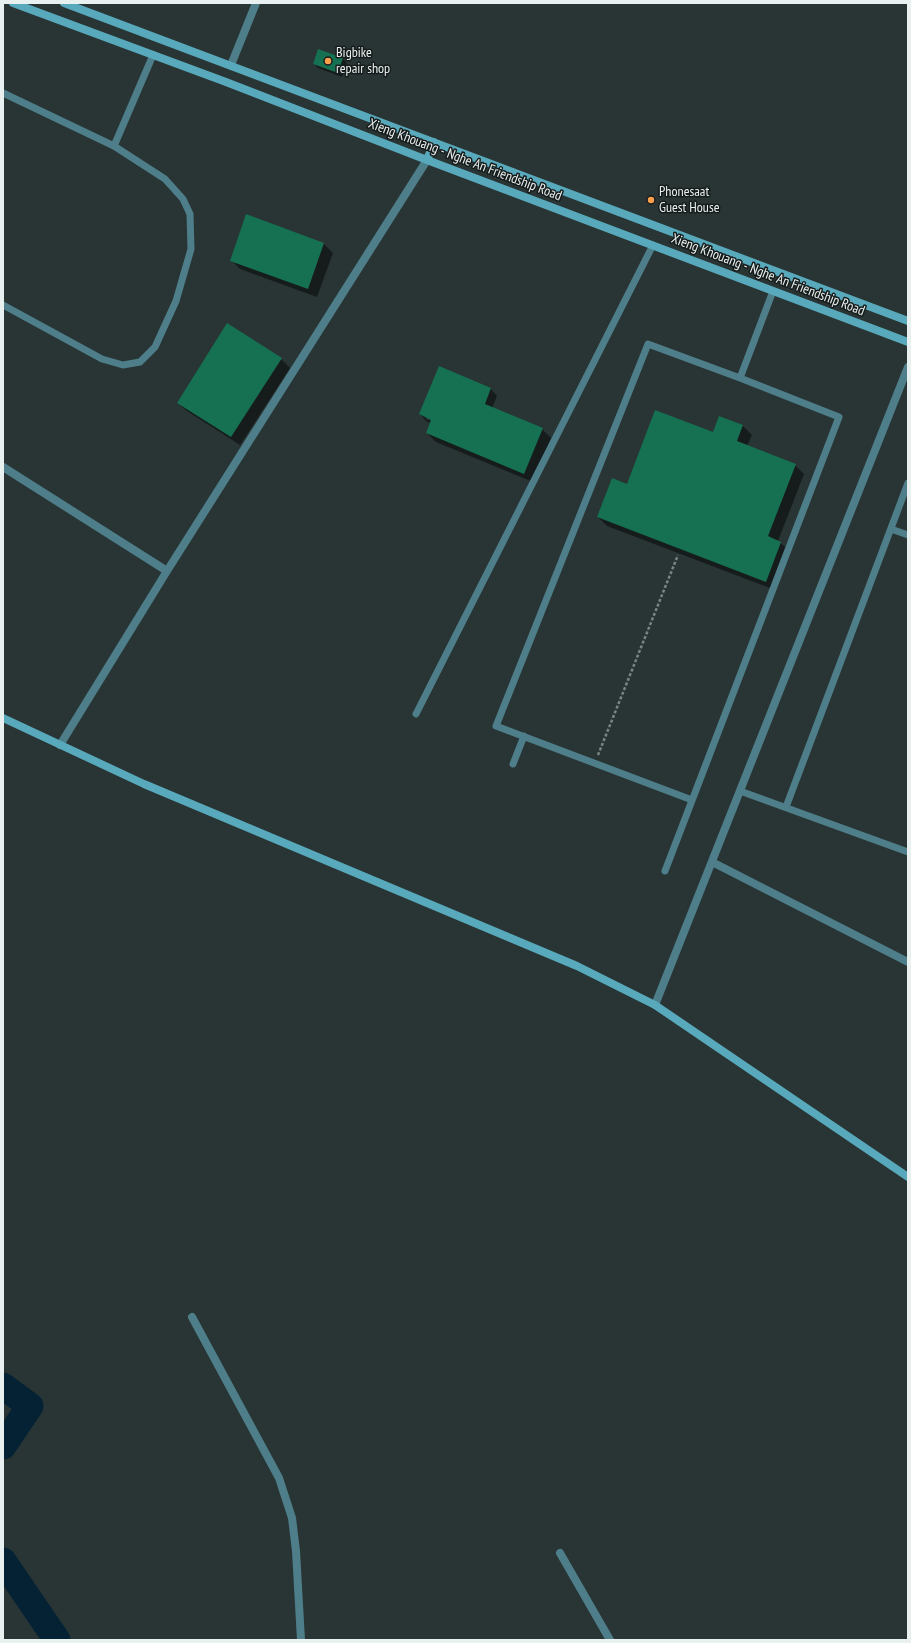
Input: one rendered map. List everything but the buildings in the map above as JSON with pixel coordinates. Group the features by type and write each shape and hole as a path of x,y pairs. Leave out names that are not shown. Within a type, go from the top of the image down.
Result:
{"street":[{"name":"Xieng Khouang - Nghe An Friendship Road","path":"13,3 226,82 427,160 908,342"},
{"name":"Xieng Khouang - Nghe An Friendship Road","path":"64,3 908,321"},
{"path":"230,65 256,3"},
{"path":"60,744 167,571 427,160 434,142"},
{"path":"655,1005 908,367"},
{"path":"3,467 167,571"},
{"path":"3,718 187,802 578,966 655,1005 908,1177"},
{"path":"712,862 908,962"},
{"path":"192,1317 279,1478 292,1518 296,1551 301,1640"},
{"path":"560,1553 610,1640"}],"lane":[{"path":"114,146 153,55"},
{"path":"3,93 114,146 165,179 183,199 190,214 191,249 176,301 155,347 140,362 123,365 102,359 3,305"},
{"path":"416,714 653,245"},
{"path":"740,378 773,291"},
{"path":"665,871 839,417 648,344 496,726 692,800"},
{"path":"786,807 908,483"},
{"path":"891,529 908,535"},
{"path":"513,764 524,736"},
{"path":"740,791 908,852"}],"path":[{"path":"594,763 678,554"}],"waterway":[{"path":"3,1386 30,1406 3,1446"},
{"path":"3,1561 57,1640"}],"place":[{"name":"Bigbike repair shop","path":"328,61"},
{"name":"Phonesaat Guest House","path":"651,200"}]}
